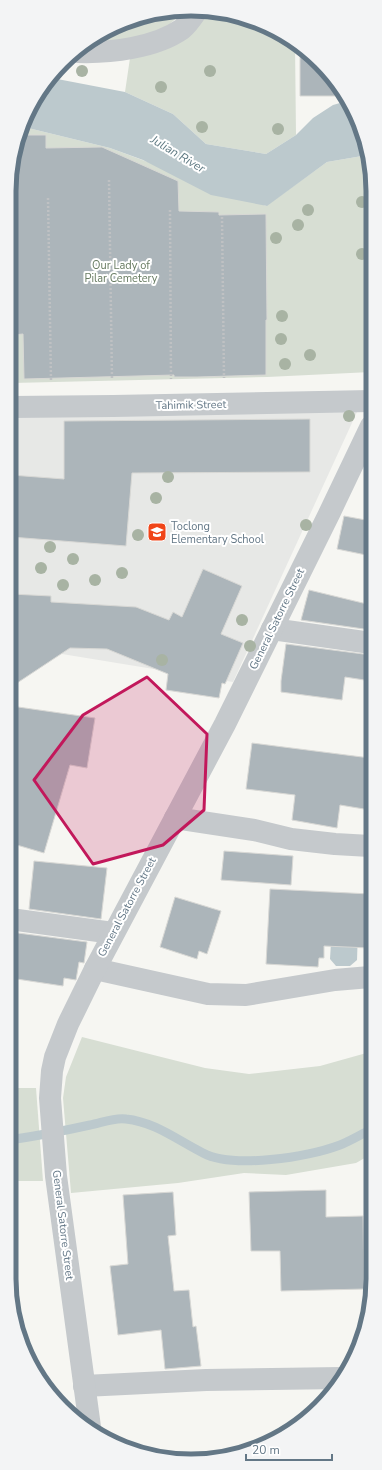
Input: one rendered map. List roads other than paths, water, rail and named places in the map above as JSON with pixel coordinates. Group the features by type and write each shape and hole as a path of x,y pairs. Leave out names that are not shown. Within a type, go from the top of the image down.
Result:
{"street":[{"path":"84,52 121,50 160,40 183,28 193,16"},
{"name":"Tahimik Street","path":"16,406 113,406 366,401"},
{"name":"General Satorre Street","path":"86,1419 84,1386 56,1176 50,1098 52,1072 60,1042 94,969 225,724 366,436"},
{"path":"272,630 366,643"},
{"path":"175,818 254,830 291,839 366,846"},
{"path":"16,919 113,933"},
{"path":"94,969 208,994 227,995 246,995 335,980 366,977"},
{"path":"84,1386 206,1380 336,1378"}],"water":[{"name":"Julian River","path":"56,79 125,92 173,114 206,144 266,154 296,135 313,118 333,105 342,102 353,124 363,156 327,162 267,206 211,195 143,160 110,148 28,128 39,103"},
{"path":"332,926 358,929 357,960 350,966 336,966 330,959"}],"waterway":[{"path":"16,1139 113,1119 122,1119 147,1124 166,1132 203,1153 216,1158 251,1161 271,1160 309,1154 344,1143 366,1132"}],"place":[{"name":"Toclong Elementary School","path":"157,532"}],"park label":[{"name":"Our Lady of Pilar Cemetery","path":"121,271"}]}
